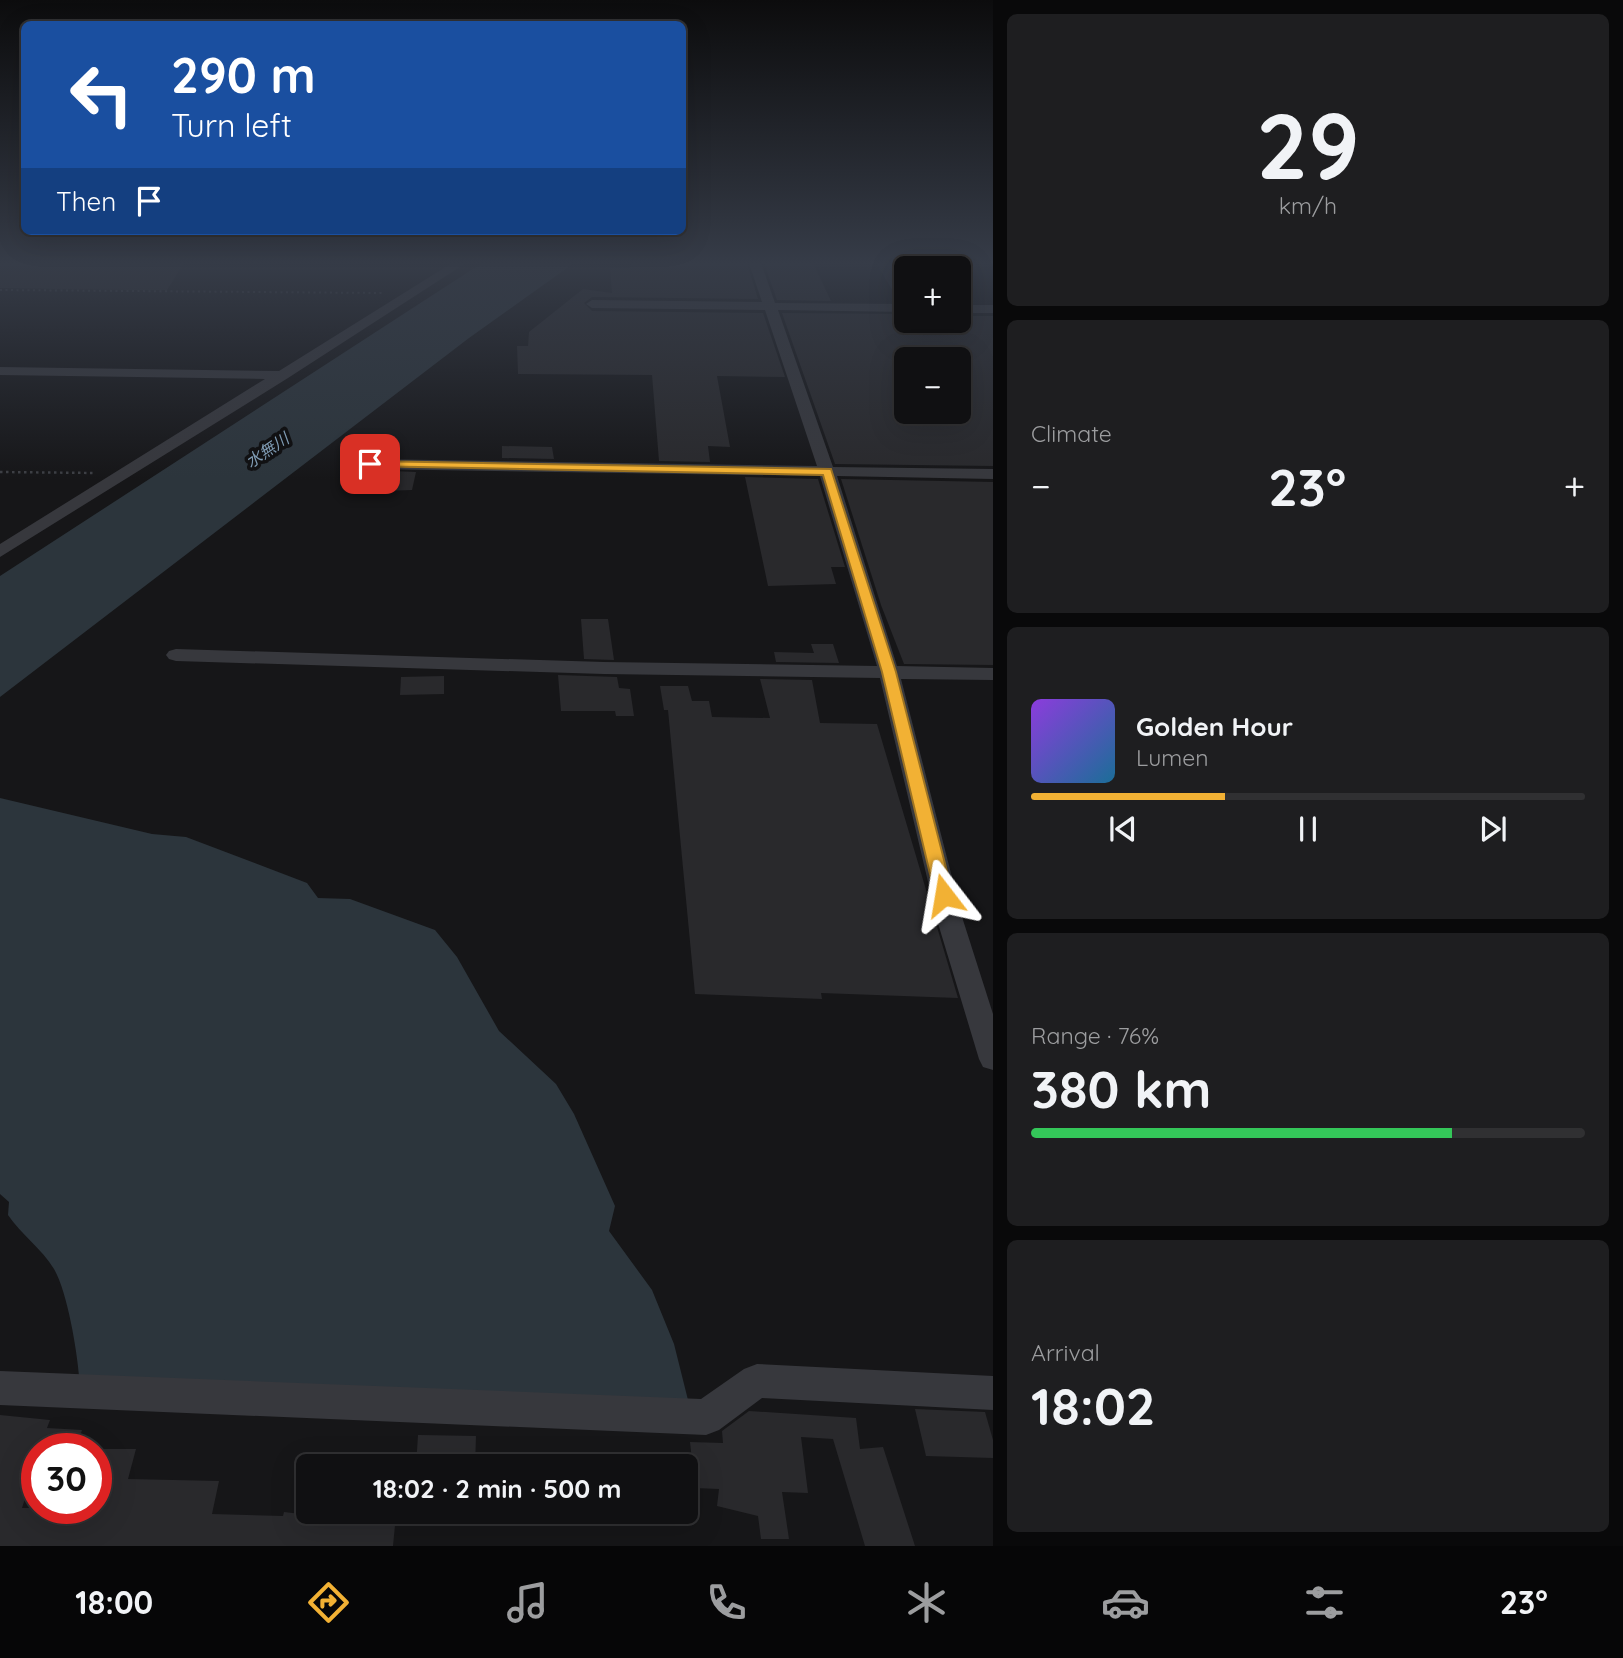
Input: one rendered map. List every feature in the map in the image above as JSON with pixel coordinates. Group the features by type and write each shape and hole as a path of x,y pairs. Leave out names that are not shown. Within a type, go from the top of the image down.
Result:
{"street":[{"path":"0,552 346,335"},
{"path":"780,335 827,472 889,672 950,920 993,1059"},
{"path":"0,370 283,375"},
{"path":"370,464 993,474"},
{"path":"176,655 604,668 993,674"},
{"path":"0,1388 706,1417 757,1381 993,1393"}],"path":[{"path":"0,472 125,473"}],"water":[{"name":"水無川","path":"371,335 473,335 0,697 0,576"},
{"path":"0,798 152,834 186,837 307,883 318,898 350,899 435,930 457,957 499,1031 556,1084 574,1114 615,1206 609,1231 652,1290 674,1344 689,1404 79,1376 71,1321 59,1279 38,1248 8,1215 9,1202 0,1194"}],"building":[{"path":"529,335 771,335 785,377 717,376 730,447 708,446 710,462 659,461 652,375 518,374 517,346 528,346"},
{"path":"790,335 993,335 993,466 835,464"},
{"path":"502,446 552,447 554,459 502,458"},
{"path":"366,470 416,472 412,490 355,492 361,473"},
{"path":"745,477 818,479 845,567 831,567 836,584 768,586"},
{"path":"841,479 993,482 993,665 904,664 881,605"},
{"path":"581,619 608,619 614,660 584,659"},
{"path":"811,644 833,644 839,663 776,662 774,652 814,653"},
{"path":"558,675 617,677 619,688 630,689 634,716 616,716 615,711 561,711"},
{"path":"444,676 444,694 400,695 401,677"},
{"path":"760,679 812,680 820,723 877,724 958,998 821,993 822,999 695,994 668,710 664,710 660,686 688,686 692,701 709,701 712,717 770,718"},
{"path":"915,1409 985,1412 993,1440 993,1458 926,1456"},
{"path":"749,1411 856,1418 860,1449 883,1447 915,1546 865,1546 833,1439 801,1437 808,1493 782,1492 789,1539 761,1539 758,1516 717,1506 719,1489 698,1488 698,1454 691,1454 690,1442 723,1443 722,1431"},
{"path":"0,1415 50,1420 47,1428 82,1430 81,1433 21,1433 21,1524 112,1524 112,1449 136,1449 128,1479 219,1481 212,1514 283,1516 284,1512 296,1513 296,1524 395,1524 393,1546 0,1546"},
{"path":"418,1435 476,1436 475,1454 417,1454"}],"route":[{"path":"370,464 827,472 889,672 944,895"}]}
